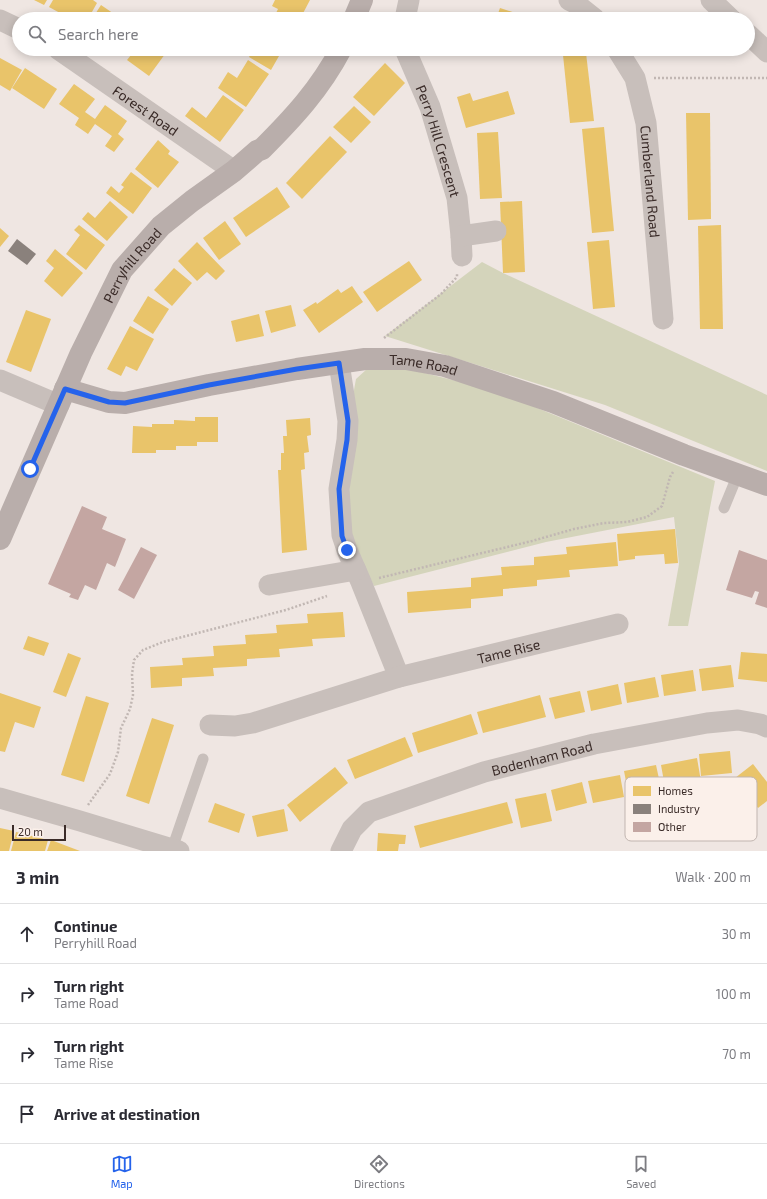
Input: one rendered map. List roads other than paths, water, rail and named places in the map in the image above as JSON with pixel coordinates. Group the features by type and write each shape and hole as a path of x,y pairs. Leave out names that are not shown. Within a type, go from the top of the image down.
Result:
{"street":[{"path":"357,12 362,0"},
{"path":"406,12 409,0"},
{"path":"569,0 586,12"},
{"path":"711,0 724,12"},
{"path":"0,20 12,26"},
{"path":"755,41 767,52"},
{"name":"Forest Road","path":"68,56 234,171"},
{"name":"Perryhill Road","path":"0,539 99,315 122,270 161,226 192,201 234,171 257,151 262,149 288,124 315,92 337,56"},
{"name":"Perry Hill Crescent","path":"408,56 430,107 457,198 462,246 496,231"},
{"name":"Cumberland Road","path":"621,56 635,78 646,123 663,319"},
{"name":"Tame Road","path":"62,397 125,403 209,385 297,369 365,359 406,359 445,366 553,402 684,455 767,484"},
{"path":"339,363 348,421 347,440 339,489 342,536 399,677"},
{"path":"0,380 62,397"},
{"path":"269,585 356,570"},
{"name":"Tame Rise","path":"210,725 234,726 253,723 399,677 618,624"},
{"name":"Bodenham Road","path":"341,851 352,829 369,812 484,772 594,744 707,723 738,720 760,724 767,727"},
{"path":"0,798 175,850"}],"lane":[{"path":"724,508 738,474"},
{"path":"175,850 203,759"}]}
